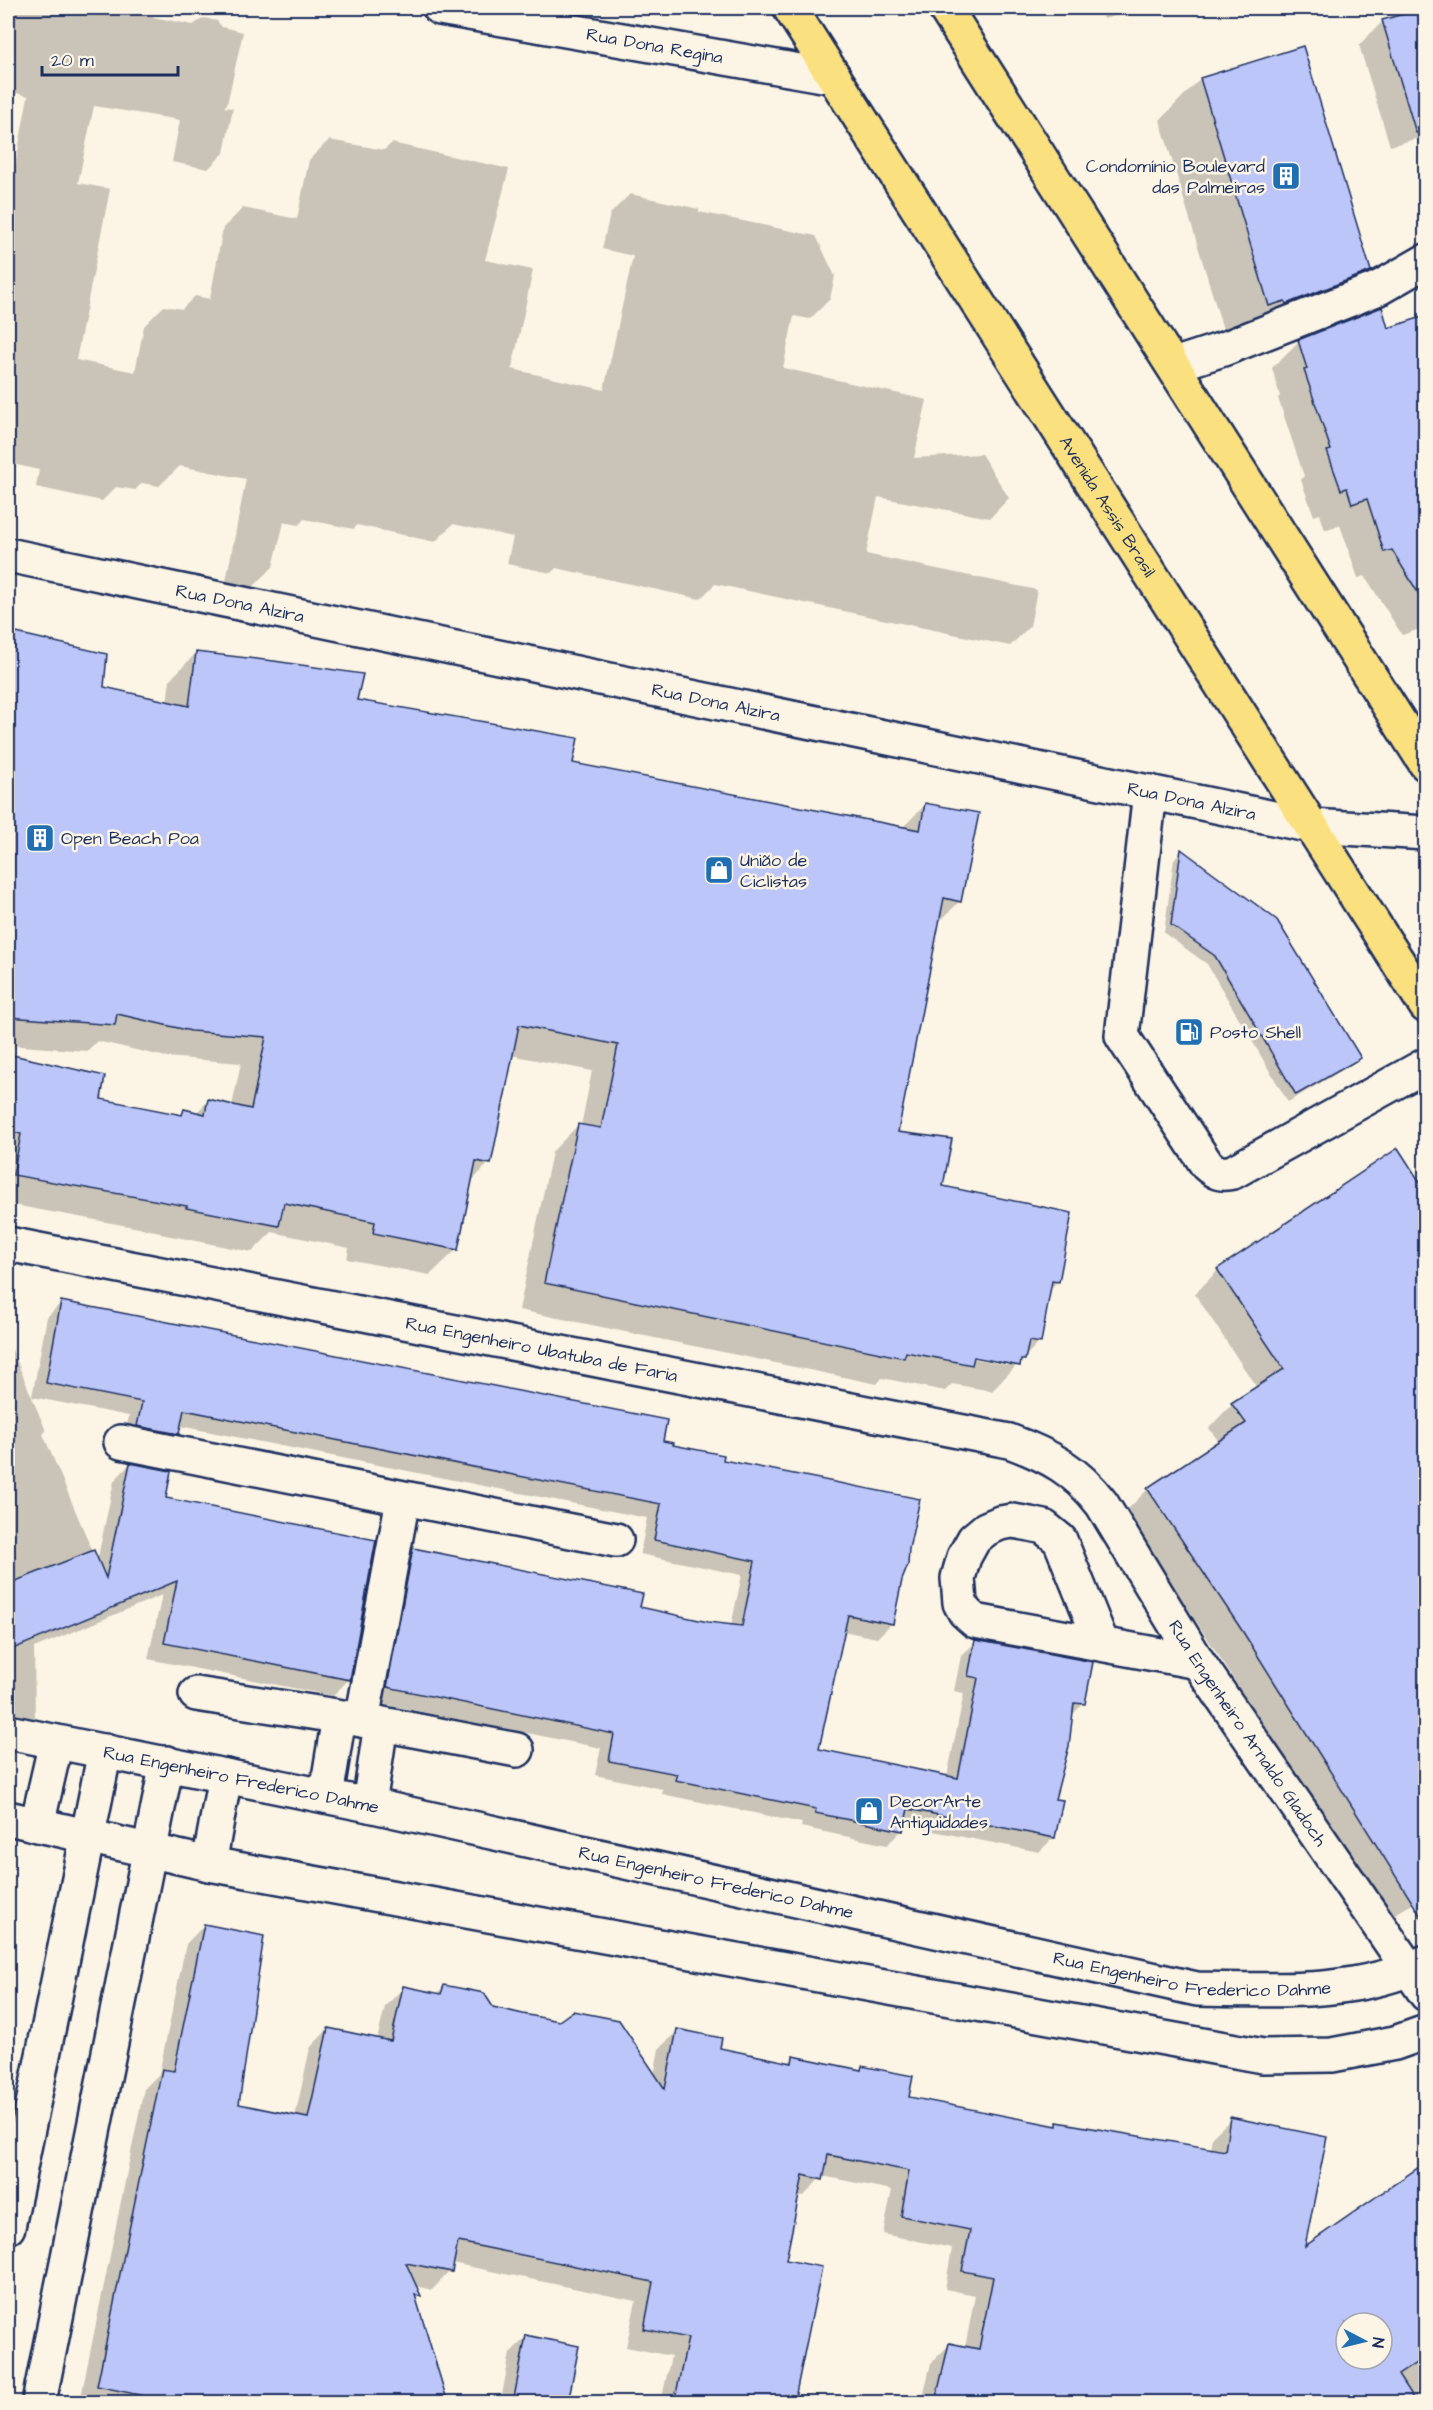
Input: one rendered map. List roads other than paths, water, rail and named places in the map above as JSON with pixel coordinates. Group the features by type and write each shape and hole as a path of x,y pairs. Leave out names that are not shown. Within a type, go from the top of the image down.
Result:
{"main road":[{"name":"Avenida Assis Brasil","path":"790,8 1425,1006"},
{"path":"945,8 1174,364 1425,764"}],"street":[{"name":"Rua Dona Regina","path":"440,8 834,77"},
{"path":"1174,364 1227,348 1379,288 1425,261"},
{"name":"Rua Dona Alzira","path":"8,555 1312,826 1425,833"},
{"path":"1150,792 1122,1036 1207,1165 1214,1172 1224,1174 1233,1172 1425,1065"},
{"name":"Rua Engenheiro Ubatuba de Faria","path":"8,1244 1010,1441 1039,1452 1071,1470"},
{"path":"121,1442 616,1540"},
{"name":"Rua Engenheiro Arnaldo Gladoch","path":"1071,1470 1102,1504 1198,1662 1420,1975"},
{"path":"326,1796 360,1720 403,1499"},
{"path":"1102,1644 1060,1540 1044,1527 1013,1521 986,1529 974,1539 964,1557 958,1578 960,1603 965,1612 975,1621 1198,1662"},
{"path":"196,1694 360,1720 517,1750"},
{"path":"360,1720 369,1804"},
{"name":"Rua Engenheiro Frederico Dahme","path":"8,1732 369,1804 1197,1989 1307,1990 1420,1975"},
{"path":"56,1742 22,1822 88,1835 150,1852 1263,2056 1332,2055 1395,2043 1425,2032"},
{"path":"8,2227 105,1751"},
{"path":"39,2403 167,1763"},
{"path":"209,1864 225,1776"}],"place":[{"name":"Condomínio Boulevard das Palmeiras","path":"1286,176"},
{"name":"Open Beach Poa","path":"40,838"},
{"name":"União de Ciclistas","path":"719,870"},
{"name":"Posto Shell","path":"1189,1032"},
{"name":"DecorArte Antiguidades","path":"869,1811"}]}
